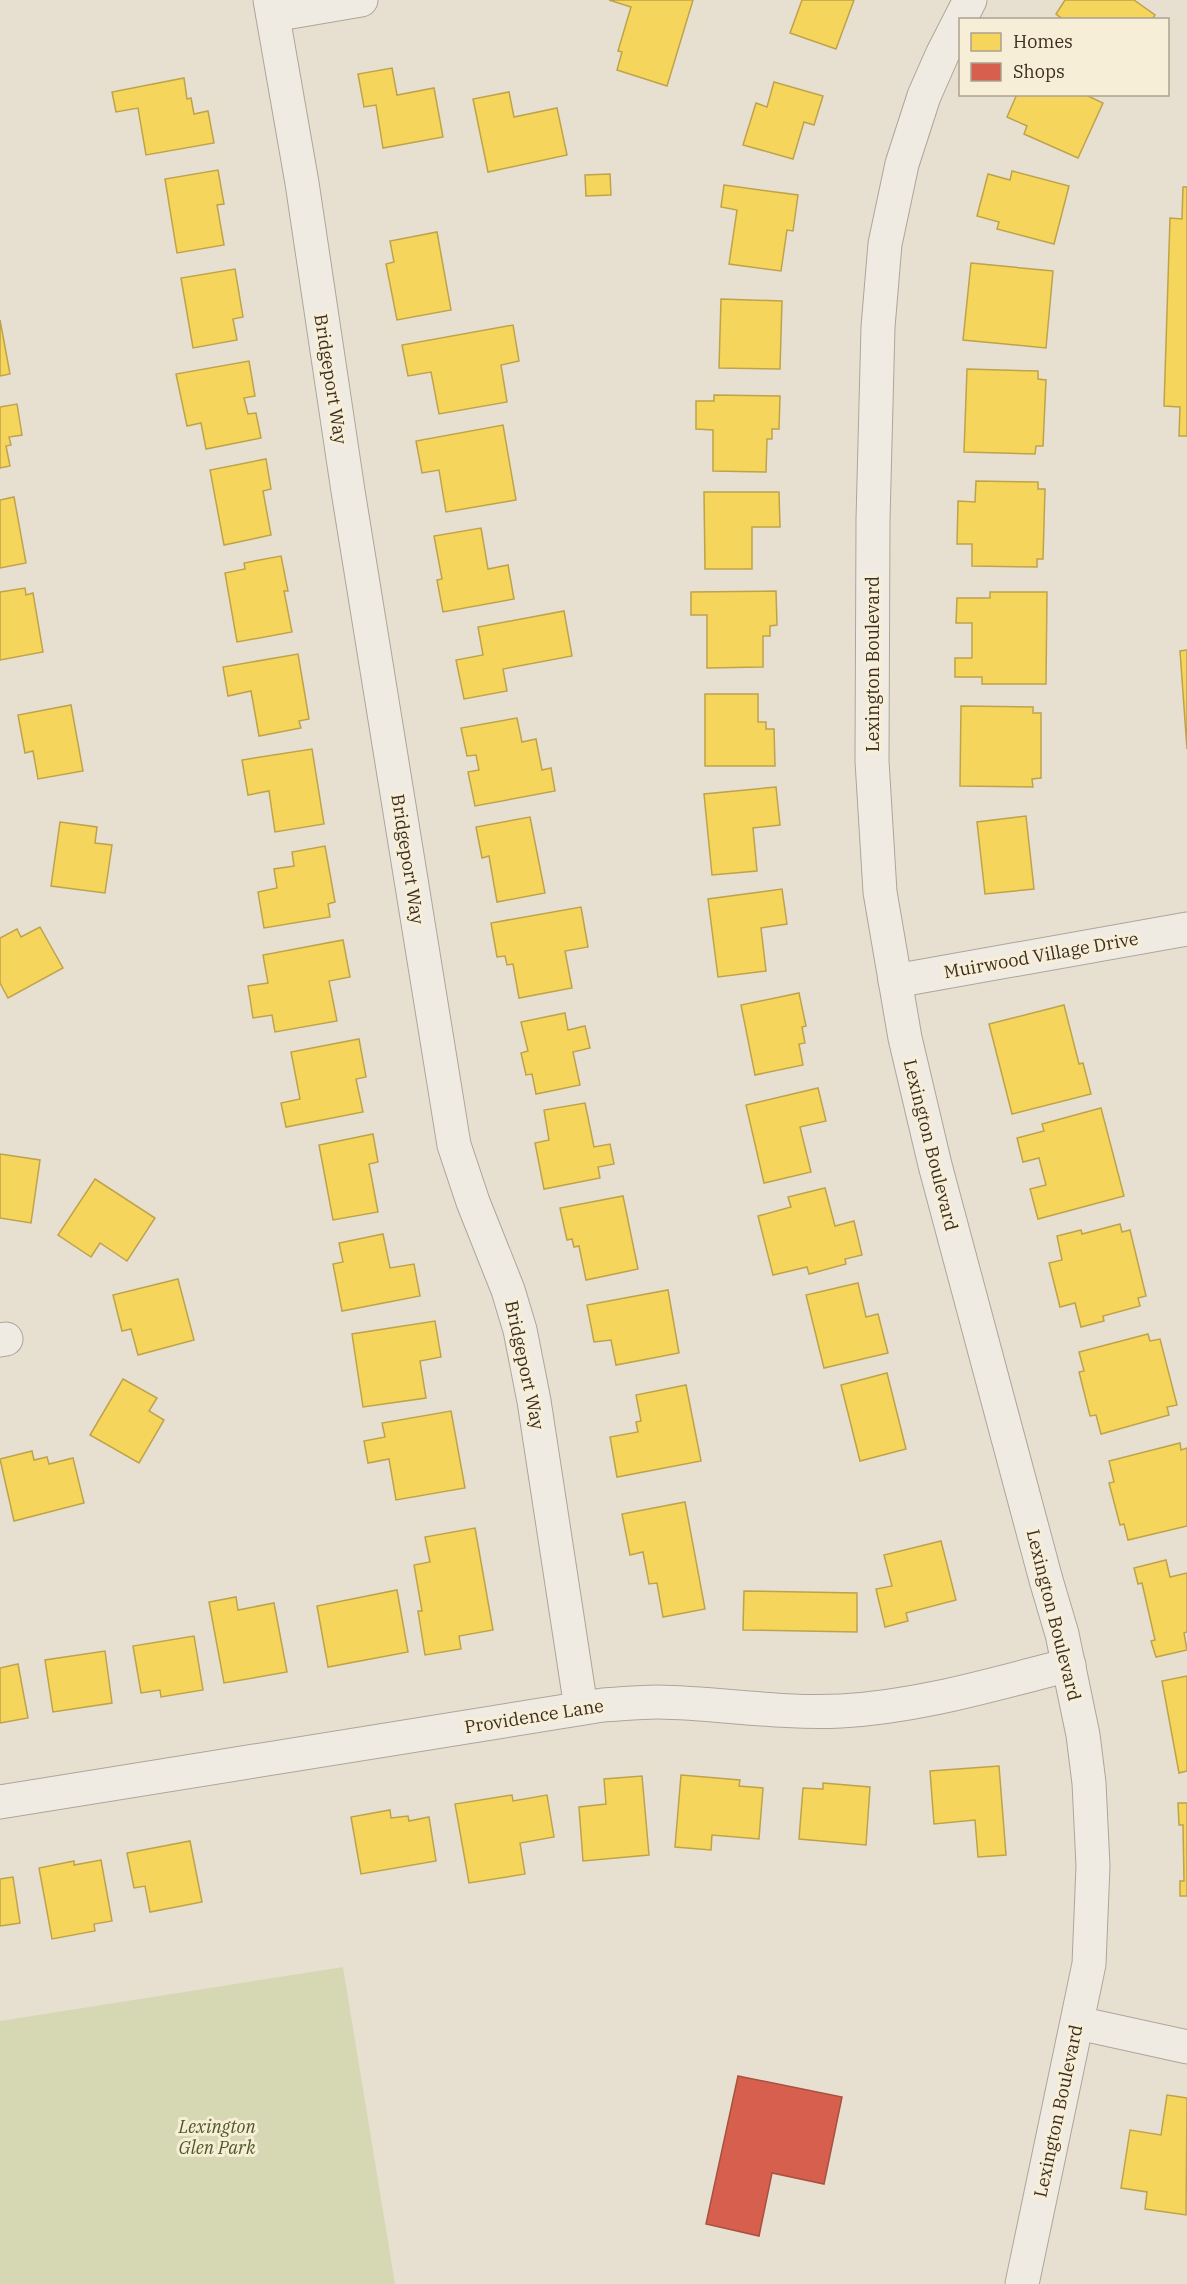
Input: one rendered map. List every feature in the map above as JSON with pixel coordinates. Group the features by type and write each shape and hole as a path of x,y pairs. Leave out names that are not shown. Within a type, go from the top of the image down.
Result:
{"street":[{"path":"272,8 361,0"},
{"name":"Lexington Boulevard","path":"961,18 970,0"},
{"name":"Bridgeport Way","path":"272,8 302,183 350,502 454,1145 473,1202 508,1290 520,1330 534,1401 581,1708"},
{"name":"Lexington Boulevard","path":"959,22 924,96 902,164 885,244 878,327 873,520 872,761 879,892 905,1038 935,1165 1069,1665 1083,1735 1089,1783 1094,1866 1089,1964 1022,2284"},
{"name":"Muirwood Village Drive","path":"895,981 1187,929"},
{"name":"Providence Lane","path":"0,1802 581,1708 657,1702 792,1711 851,1710 894,1706 944,1696 1069,1665"},
{"path":"1078,2023 1187,2047"}],"green space":[{"name":"Lexington Glen Park","path":"343,1967 395,2284 0,2284 0,2021"}],"building: Homes":[{"path":"609,0 693,0 667,86 617,70 622,52 618,51 631,7"},
{"path":"802,0 854,0 836,49 790,33"},
{"path":"1065,0 1134,0 1155,15 1153,18 1061,18 1056,14"},
{"path":"392,68 397,95 434,88 443,137 383,148 376,105 364,107 358,74"},
{"path":"184,78 187,99 191,98 194,114 208,111 214,143 146,155 138,108 116,112 112,92"},
{"path":"774,82 823,96 814,125 804,122 793,159 743,145 756,103 767,107"},
{"path":"509,92 514,117 557,108 567,155 488,172 473,99"},
{"path":"1016,96 1088,96 1103,103 1078,158 1024,134 1027,126 1007,117"},
{"path":"218,170 224,204 217,205 224,245 177,253 165,179"},
{"path":"1012,171 1069,186 1054,244 997,229 999,222 977,216 988,174 1010,180"},
{"path":"610,174 611,195 586,196 585,175"},
{"path":"724,185 798,195 793,231 787,230 781,271 729,264 737,210 721,207"},
{"path":"1183,187 1187,187 1187,436 1179,436 1180,407 1164,406 1170,218 1182,219"},
{"path":"437,232 451,310 397,320 386,264 394,262 390,241"},
{"path":"971,263 1053,271 1046,348 963,340"},
{"path":"235,269 243,317 233,319 237,340 193,348 181,278"},
{"path":"721,299 782,301 780,369 719,368"},
{"path":"0,320 10,374 0,376"},
{"path":"513,325 519,361 501,365 507,402 439,414 431,372 408,376 402,345"},
{"path":"249,361 255,396 244,398 248,414 256,413 261,438 206,449 201,423 187,426 176,374"},
{"path":"967,369 1038,371 1038,379 1046,380 1043,446 1036,446 1035,454 964,452"},
{"path":"714,395 780,396 779,429 772,429 772,439 767,439 766,472 713,471 713,430 696,429 696,401 714,401"},
{"path":"17,404 22,435 9,437 11,445 6,446 10,466 0,468 0,407"},
{"path":"503,425 516,500 446,512 439,470 422,473 416,441"},
{"path":"266,459 271,489 263,491 271,535 224,545 210,470"},
{"path":"976,481 1038,482 1038,489 1045,489 1043,559 1037,559 1037,567 972,566 972,544 957,544 958,501 975,502"},
{"path":"704,492 779,492 780,527 752,527 752,569 705,569"},
{"path":"14,497 26,563 0,568 0,500"},
{"path":"481,528 488,569 508,565 514,599 443,612 437,580 442,579 434,536"},
{"path":"281,556 288,591 284,591 292,632 237,642 225,573 245,569 244,563"},
{"path":"25,588 26,595 33,593 43,652 0,660 0,592"},
{"path":"776,591 777,625 770,626 770,636 763,636 763,667 707,668 707,615 691,615 691,592"},
{"path":"990,592 1047,592 1046,684 982,684 982,677 955,677 955,658 972,658 972,623 956,623 957,598 990,598"},
{"path":"564,611 572,656 503,669 507,691 464,699 456,660 483,655 478,627"},
{"path":"1187,650 1187,749 1180,651"},
{"path":"298,654 309,719 299,721 301,728 259,736 251,691 228,696 223,667"},
{"path":"705,694 758,694 758,722 766,722 766,729 774,729 775,766 705,766"},
{"path":"71,705 83,771 38,779 33,751 25,753 18,715"},
{"path":"961,706 1033,707 1033,713 1041,713 1041,778 1032,779 1033,787 960,786"},
{"path":"517,718 522,742 536,739 542,770 551,768 555,791 475,806 468,772 479,770 476,755 467,756 461,728"},
{"path":"312,749 324,824 275,832 269,791 248,795 242,760"},
{"path":"776,787 780,825 753,828 757,871 712,875 704,794"},
{"path":"1026,816 1034,889 985,894 977,822"},
{"path":"530,817 545,893 497,902 489,856 482,858 476,827"},
{"path":"60,822 97,827 95,843 112,845 105,893 51,886"},
{"path":"325,846 335,902 328,904 330,917 264,928 258,892 277,888 274,869 294,866 292,852"},
{"path":"782,889 787,924 761,928 766,971 718,977 708,899"},
{"path":"581,907 588,947 565,951 572,988 519,998 513,964 507,965 505,956 497,957 491,923"},
{"path":"40,927 63,968 8,998 0,983 0,938 17,929 21,937"},
{"path":"343,940 350,977 329,981 337,1021 275,1032 272,1015 253,1018 248,986 268,983 263,955"},
{"path":"799,993 806,1026 802,1027 805,1043 799,1044 803,1065 755,1075 741,1005"},
{"path":"1064,1005 1079,1064 1083,1063 1091,1094 1012,1114 989,1024"},
{"path":"565,1013 568,1030 585,1026 590,1048 573,1052 580,1085 536,1094 532,1074 526,1075 521,1053 528,1051 521,1022"},
{"path":"359,1039 366,1077 356,1079 363,1112 286,1127 281,1103 300,1099 291,1052"},
{"path":"818,1088 826,1121 800,1127 811,1172 764,1183 746,1105"},
{"path":"585,1103 594,1147 610,1144 614,1164 598,1167 600,1178 544,1189 535,1143 549,1140 544,1110"},
{"path":"1101,1108 1124,1196 1038,1219 1030,1189 1046,1185 1039,1158 1023,1162 1017,1138 1044,1131 1042,1124"},
{"path":"373,1134 378,1162 369,1164 378,1212 333,1220 319,1145"},
{"path":"0,1154 40,1160 31,1223 0,1218"},
{"path":"95,1179 155,1218 127,1261 100,1243 91,1257 58,1235"},
{"path":"825,1188 835,1226 854,1221 862,1255 845,1259 846,1264 809,1274 807,1267 773,1275 758,1216 791,1207 788,1197"},
{"path":"623,1196 638,1269 586,1280 579,1246 574,1247 572,1239 567,1240 560,1208"},
{"path":"1120,1224 1122,1232 1130,1230 1146,1296 1138,1298 1140,1306 1103,1316 1104,1321 1081,1327 1075,1303 1060,1307 1049,1263 1062,1260 1057,1236 1081,1230 1082,1234"},
{"path":"383,1234 390,1268 414,1264 420,1296 342,1311 333,1264 343,1262 339,1243"},
{"path":"178,1279 194,1340 138,1355 131,1329 122,1331 113,1295"},
{"path":"858,1283 866,1317 878,1314 888,1353 824,1368 806,1295"},
{"path":"668,1290 679,1353 616,1365 611,1340 594,1342 587,1305"},
{"path":"435,1321 441,1357 420,1361 426,1398 363,1407 352,1334"},
{"path":"1148,1334 1150,1341 1160,1339 1177,1405 1167,1407 1169,1415 1101,1434 1096,1415 1090,1416 1079,1372 1084,1371 1079,1352"},
{"path":"887,1373 906,1449 860,1461 841,1385"},
{"path":"123,1379 157,1398 149,1411 164,1420 139,1463 90,1435"},
{"path":"686,1385 701,1461 617,1477 610,1437 638,1432 636,1422 641,1421 636,1395"},
{"path":"451,1411 465,1488 396,1500 389,1459 368,1463 364,1441 385,1437 382,1423"},
{"path":"1180,1443 1181,1450 1187,1448 1187,1526 1128,1540 1124,1524 1120,1525 1109,1483 1114,1482 1109,1461"},
{"path":"32,1451 34,1460 47,1457 49,1464 73,1458 84,1503 14,1521 0,1459"},
{"path":"685,1502 705,1609 663,1617 657,1583 649,1584 643,1552 630,1555 622,1514"},
{"path":"475,1528 493,1630 459,1636 461,1649 425,1655 418,1611 422,1611 414,1565 430,1562 425,1537"},
{"path":"941,1541 956,1600 906,1613 908,1621 885,1627 876,1589 892,1586 884,1555"},
{"path":"1166,1560 1170,1577 1187,1573 1187,1632 1184,1633 1187,1650 1156,1657 1151,1641 1155,1640 1142,1583 1138,1584 1134,1568"},
{"path":"397,1590 408,1652 328,1667 317,1606"},
{"path":"744,1591 857,1593 857,1632 743,1630"},
{"path":"236,1597 238,1610 274,1603 287,1672 224,1683 209,1602"},
{"path":"194,1636 203,1690 161,1697 160,1690 141,1693 133,1646"},
{"path":"105,1651 112,1703 53,1712 45,1660"},
{"path":"18,1664 28,1718 0,1723 0,1668"},
{"path":"1187,1676 1187,1771 1179,1773 1162,1681"},
{"path":"999,1766 1006,1855 978,1857 975,1820 934,1824 930,1771"},
{"path":"681,1775 740,1780 739,1786 763,1788 759,1839 712,1835 711,1850 675,1847"},
{"path":"642,1776 649,1855 583,1861 579,1807 606,1804 604,1779"},
{"path":"823,1783 870,1787 866,1845 799,1839 803,1788 823,1789"},
{"path":"512,1795 513,1801 547,1795 554,1837 520,1843 525,1874 469,1883 455,1804"},
{"path":"1178,1803 1187,1803 1187,1896 1180,1896 1180,1881 1184,1881 1183,1825 1179,1825"},
{"path":"390,1810 391,1818 408,1816 409,1821 429,1817 436,1861 361,1874 351,1817"},
{"path":"190,1841 202,1902 150,1912 145,1886 134,1888 127,1853"},
{"path":"101,1860 112,1921 94,1924 95,1931 52,1939 39,1868 74,1861 74,1865"},
{"path":"13,1877 20,1923 0,1926 0,1879"},
{"path":"1167,2095 1187,2098 1186,2215 1145,2209 1147,2192 1121,2188 1130,2130 1161,2135"}],"building: Shops":[{"path":"738,2076 842,2097 824,2184 772,2173 759,2236 706,2224"}]}
